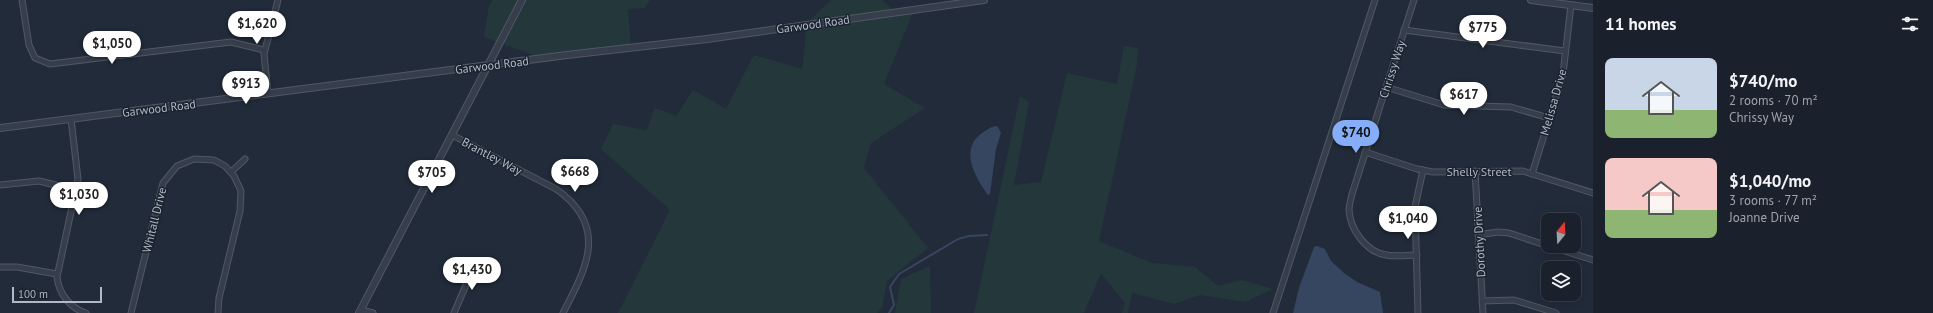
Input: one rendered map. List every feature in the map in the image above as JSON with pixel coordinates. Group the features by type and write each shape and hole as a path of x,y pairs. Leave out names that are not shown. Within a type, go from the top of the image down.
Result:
{"street":[{"path":"22,0 29,45 35,58 50,64 231,42 264,50"},
{"path":"268,93 264,50 278,0"},
{"path":"373,313 360,311 522,0"},
{"name":"Garwood Road","path":"0,128 489,65 715,38 984,0"},
{"path":"1273,313 1375,0"},
{"name":"Chrissy Way","path":"1414,0 1365,152 1349,209 1352,224 1367,246 1377,253 1386,255 1417,255"},
{"path":"1531,0 1593,8"},
{"name":"Melissa Drive","path":"1532,174 1563,74 1564,51 1571,5"},
{"path":"1404,30 1564,51"},
{"path":"1386,87 1444,106 1511,108 1549,118"},
{"path":"72,119 78,168 76,190 57,274 59,287 65,298 76,309 86,313"},
{"name":"Brantley Way","path":"452,135 556,189 566,196 577,209 587,230 588,254 582,277 563,313"},
{"name":"Shelly Street","path":"1365,152 1433,172 1523,172 1593,193"},
{"name":"Whitall Drive","path":"131,313 159,195 166,178 178,166 194,159 214,160 231,172 239,186 242,200 219,298 218,313"},
{"path":"231,172 245,159"},
{"path":"1418,313 1415,207 1423,170"},
{"name":"Dorothy Drive","path":"1475,171 1482,313"},
{"path":"0,185 39,181 76,190"},
{"path":"1478,235 1498,232 1509,233 1541,243"},
{"path":"1571,253 1593,260"},
{"path":"454,313 466,285 471,262"},
{"path":"0,267 17,266 57,274"},
{"path":"1482,301 1514,300 1556,313"}],"green space":[{"path":"493,0 650,0 645,8 628,9 631,50 544,59 484,37 489,5"},
{"path":"831,0 882,0 894,11 914,10 884,84 925,108 871,143 864,168 928,248 887,281 882,308 877,313 618,313 670,210 601,149 613,124 646,130 655,108 676,116 693,90 726,109 754,55 802,69 807,23"},
{"path":"1124,46 1138,48 1137,64 1099,241 1152,263 1195,267 1218,286 1242,280 1273,289 1245,302 1200,295 1174,304 1132,293 1128,313 1122,313 1125,303 1101,273 1084,313 974,313 1020,96 1029,102 1014,185 1041,182 1067,73 1117,84"},
{"path":"930,266 931,313 895,313 901,279"}],"water":[{"path":"996,126 1001,133 996,149 990,194 988,195 974,172 970,155 971,147 975,140 982,133"},
{"path":"1317,246 1325,249 1331,261 1344,273 1357,282 1380,292 1383,313 1293,313 1299,288 1314,247"}],"waterway":[{"path":"889,313 894,305 890,287 899,274 958,239 969,236 987,235"}]}
